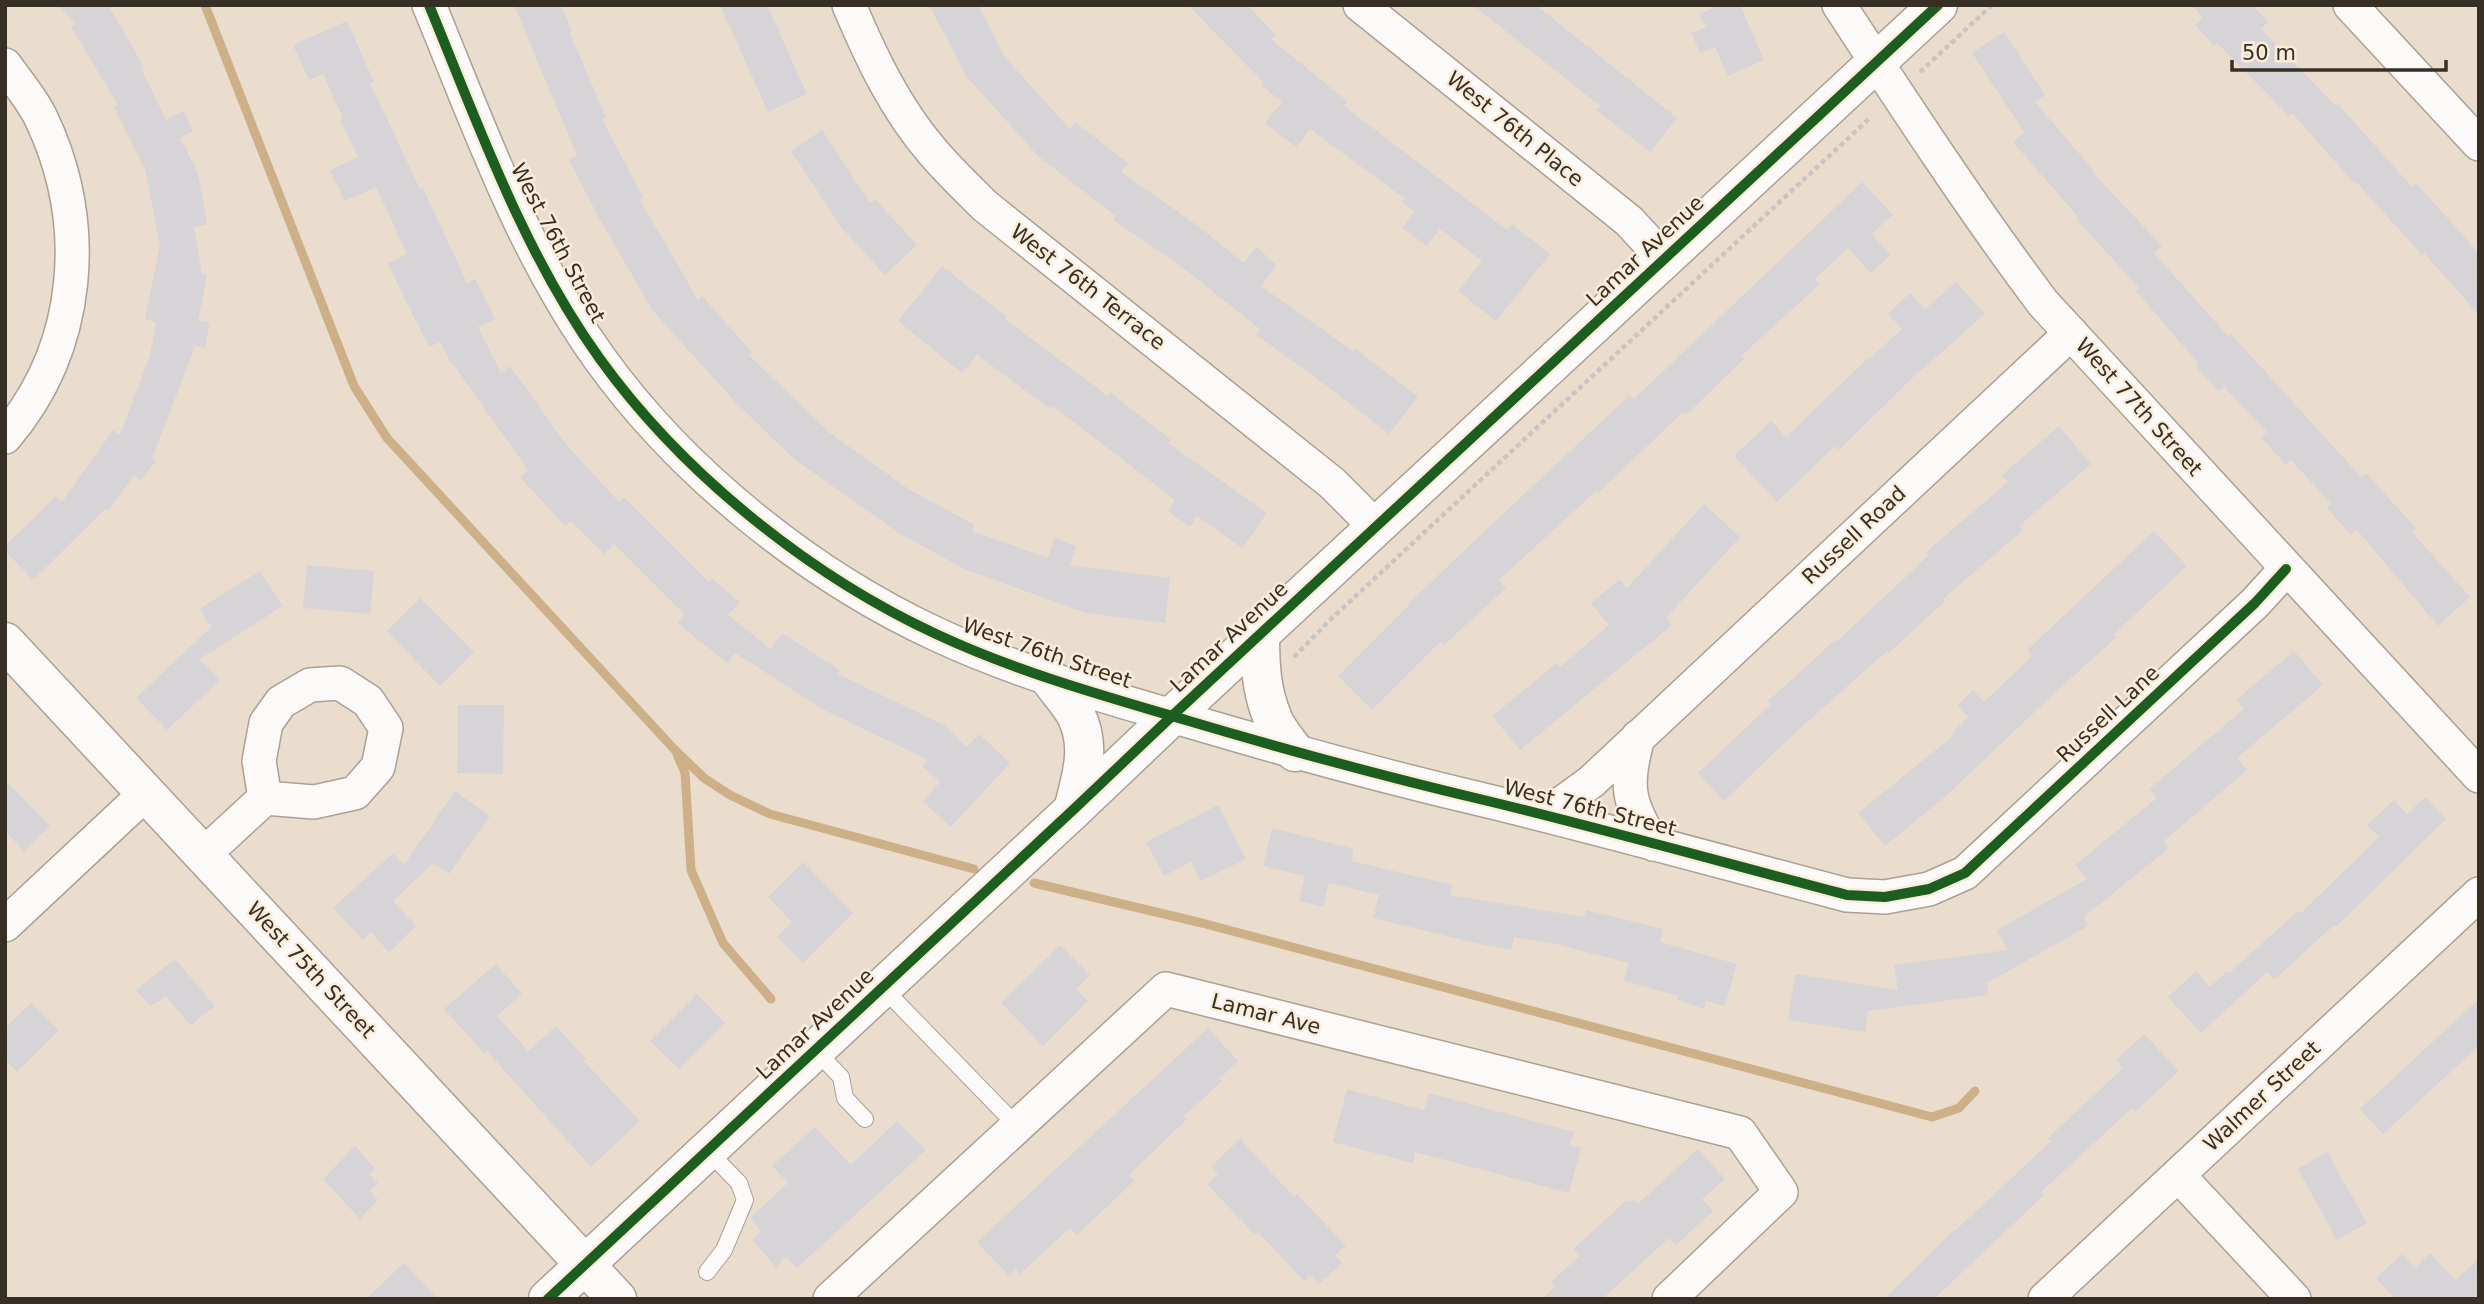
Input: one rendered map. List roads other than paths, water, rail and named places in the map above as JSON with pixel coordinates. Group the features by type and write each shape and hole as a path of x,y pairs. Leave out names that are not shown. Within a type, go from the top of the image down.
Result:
{"street":[{"name":"West 76th Street","path":"429,5 510,203 561,300 601,361 663,435 705,479 787,545 878,605 937,634 1049,679 1171,716 1351,768 1538,813 1847,895 1885,897 1929,889 1950,879"},
{"name":"West 76th Terrace","path":"849,5 866,46 915,130 933,153 985,206 1332,483 1376,527"},
{"name":"West 76th Place","path":"1360,5 1629,221 1664,259"},
{"name":"West 77th Street","path":"1839,5 1999,244 2043,303 2479,776"},
{"name":"Lamar Avenue","path":"548,1299 1171,716 1938,5"},
{"path":"2350,5 2479,144"},
{"path":"5,65 40,114 55,149 66,186 73,239 73,275 61,336 36,394 5,437"},
{"name":"Russell Road","path":"1538,813 1562,803 1591,782 2071,333"},
{"name":"Russell Lane","path":"1950,879 1965,873 2255,603 2286,569"},
{"path":"1260,635 1264,692 1273,721 1295,752"},
{"name":"West 75th Street","path":"5,642 617,1299"},
{"path":"1049,679 1076,715 1083,738 1086,760 1073,810"},
{"path":"1638,737 1630,769 1630,790 1636,815 1653,844"},
{"path":"5,925 145,794"},
{"path":"202,856 265,798"},
{"name":"Walmer Street","path":"2045,1299 2479,894"},
{"name":"Lamar Ave","path":"830,1299 1166,989 1740,1133 1781,1192 1669,1299"},
{"path":"2178,1175 2294,1299"}],"lane":[{"path":"882,987 1016,1125"},
{"path":"815,1050 842,1077 845,1098 864,1119"},
{"path":"707,1150 739,1183 745,1200 724,1250 707,1272"}],"waterway":[{"path":"205,5 354,386 387,438 674,749 704,778 730,795 770,814 974,869"},
{"path":"677,754 685,773 691,870 723,943 771,999"},
{"path":"1034,883 1202,923 1932,1117 1959,1108 1975,1091"}]}
